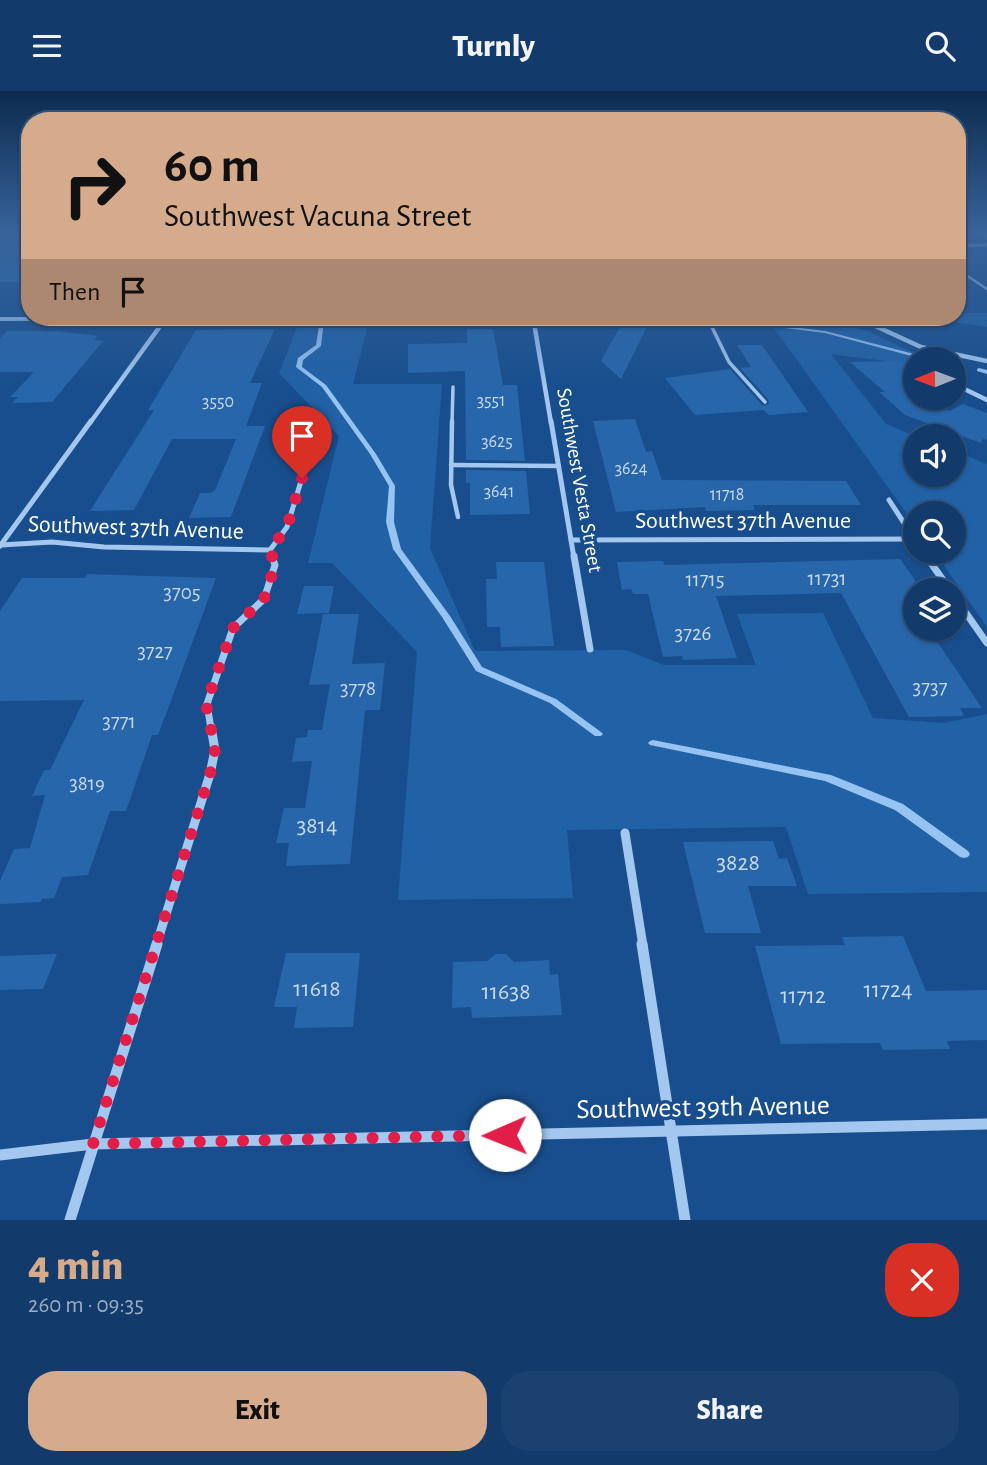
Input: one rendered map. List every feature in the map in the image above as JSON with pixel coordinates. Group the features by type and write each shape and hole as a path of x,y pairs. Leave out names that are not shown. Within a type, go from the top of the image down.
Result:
{"street":[{"path":"0,319 21,319"},
{"path":"0,545 160,326"},
{"name":"Southwest Vesta Street","path":"535,326 590,649"},
{"path":"874,326 921,347"},
{"path":"966,359 987,361"},
{"path":"966,390 987,400"},
{"path":"70,1220 210,774 215,750 206,704 233,628 264,599 275,565 270,550 287,527 317,429"},
{"path":"889,501 903,522"},
{"name":"Southwest 37th Avenue","path":"571,540 903,540"},
{"name":"Southwest 37th Avenue","path":"0,545 52,542 104,547 270,550"},
{"path":"966,613 987,643"},
{"path":"625,832 685,1220"},
{"name":"Southwest 39th Avenue","path":"0,1155 93,1144 987,1124"}],"lane":[{"path":"712,326 729,362 765,402"},
{"path":"453,387 452,496 458,517"},
{"path":"451,465 559,466"}],"shaded area":[{"path":"966,313 987,313 987,327 966,324"},
{"path":"298,326 368,326 353,384 442,384 430,548 475,651 626,650 664,665 756,665 737,614 823,613 873,718 943,723 987,714 987,892 808,894 786,827 567,830 573,898 398,900 417,652 332,563 308,563 339,436 279,373"},
{"path":"773,326 853,326 903,348 903,363 831,354 886,424 903,431 903,487 966,487 966,456 987,464 987,627 966,597 966,578 953,578 943,564 966,564 966,501 903,501 903,508"}],"building":[{"path":"620,326 647,327 621,379 601,361"},
{"path":"275,329 250,383 262,383 246,426 265,426 231,517 189,518 200,493 211,493 215,490 236,439 172,439 134,510 90,511 154,410 148,410 196,330"},
{"path":"467,329 493,329 503,385 517,385 525,461 466,460 465,371 408,373 408,344 467,343"},
{"path":"7,331 56,331 97,336 94,340 103,341 52,402 12,403 18,397 10,397 34,372 0,372 0,338"},
{"path":"737,345 762,345 808,412 769,415 763,410 695,415 665,378 730,369 762,405 769,404 768,399 740,368 751,367"},
{"path":"903,361 903,410 966,410 966,405 987,413 987,440 983,439 981,443 966,437 966,424 929,424 905,415 879,392 885,392 850,362"},
{"path":"635,419 646,452 652,451 662,480 846,481 861,505 753,505 755,510 706,511 705,507 616,512 593,421"},
{"path":"466,470 526,471 530,514 470,515 470,483 466,483"},
{"path":"900,559 914,578 903,578 903,641 937,641 982,708 960,708 964,716 909,717 841,593 716,596 737,658 683,660 682,656 663,657 648,594 633,594 631,589 622,590 617,562 663,561 664,565"},
{"path":"496,562 544,562 554,646 501,647 500,627 487,627 486,579 497,579"},
{"path":"87,574 216,578 158,735 152,735 126,811 110,811 88,875 62,877 54,898 42,899 41,902 0,904 0,881 14,849 30,848 45,795 32,796 44,770 50,770 84,700 0,701 0,611 22,578 85,578"},
{"path":"304,586 334,586 329,613 297,614"},
{"path":"323,614 359,614 352,664 385,663 380,710 365,710 350,864 286,866 289,843 276,843 284,808 305,808 312,761 292,762 296,738 307,737 308,730 322,730 330,684 309,685"},
{"path":"773,841 779,859 787,858 797,886 748,886 761,933 705,933 683,842"},
{"path":"903,936 926,991 987,990 987,1040 947,1041 950,1049 883,1050 880,1043 781,1044 755,946 845,945 842,937"},
{"path":"286,953 360,953 353,1027 294,1028 297,1007 274,1007"},
{"path":"57,954 43,989 0,990 0,956"},
{"path":"496,954 506,954 514,962 549,960 550,975 558,974 562,1015 472,1018 471,1007 452,1008 453,962 487,961"}],"waterway":[{"path":"321,326 318,346 300,359 299,367 324,386 373,454 392,486 390,522 397,549 446,616 479,669 553,701 598,734"},
{"path":"777,326 825,332 903,352"},
{"path":"979,370 987,372"},
{"path":"653,743 827,778 899,807 964,854"}],"route":[{"path":"302,478 287,527 270,550 275,565 264,599 233,628 206,704 206,715 215,750 210,774 93,1144 505,1135"}]}
